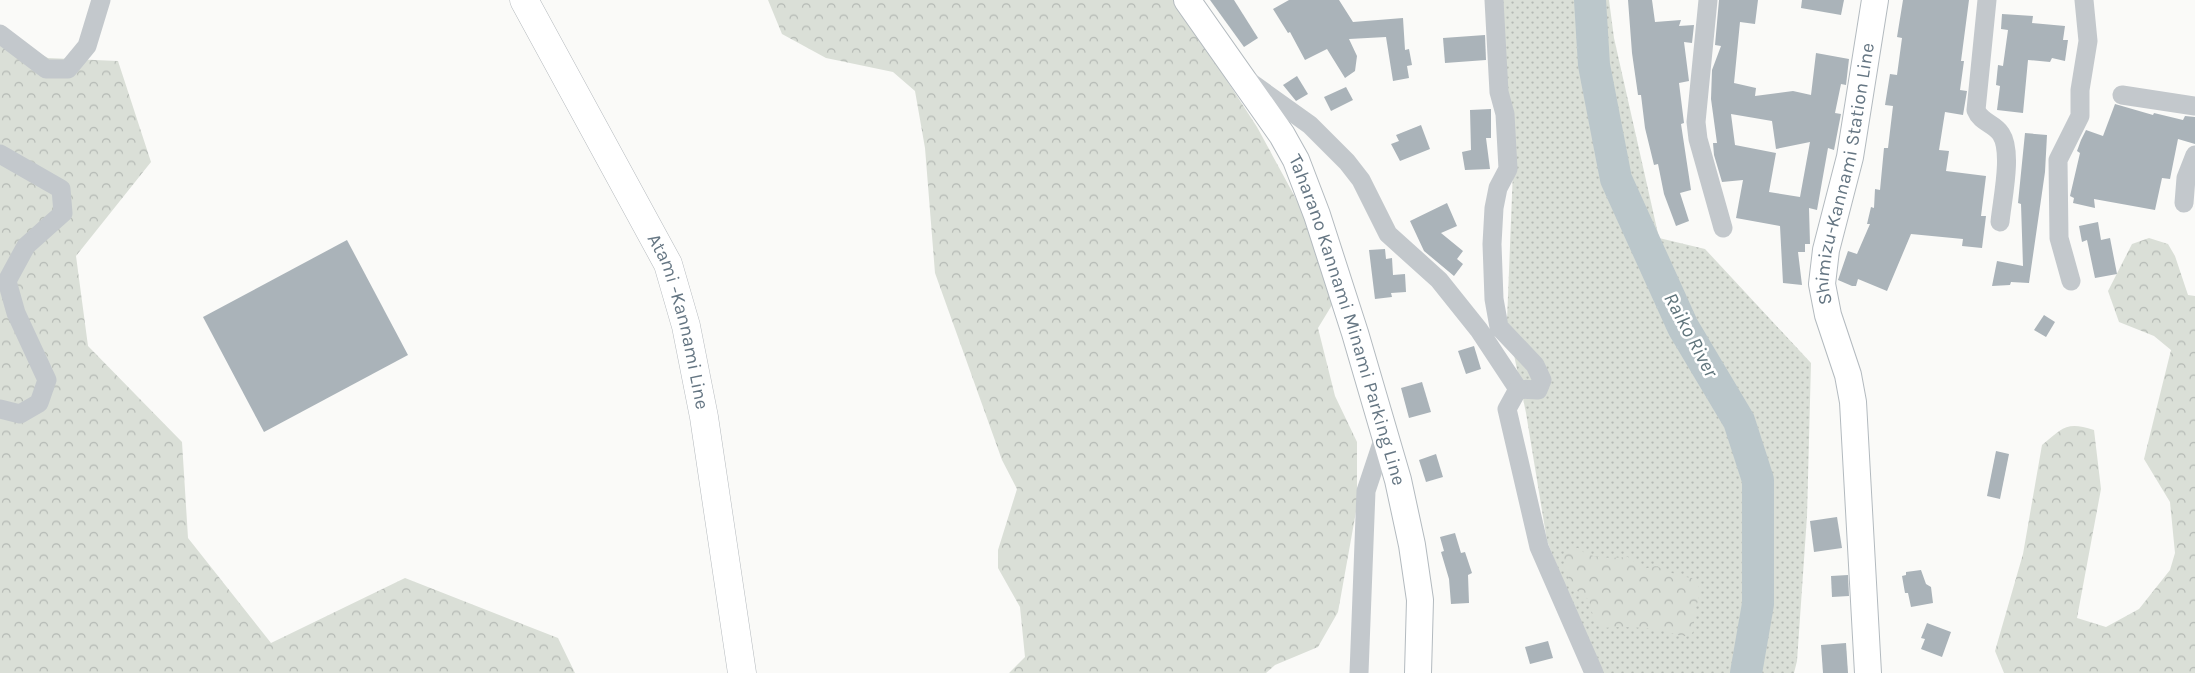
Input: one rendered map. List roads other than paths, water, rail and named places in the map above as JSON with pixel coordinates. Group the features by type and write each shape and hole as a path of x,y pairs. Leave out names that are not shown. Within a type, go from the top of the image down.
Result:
{"main road":[{"name":"Atami -Kannami Line","path":"524,0 668,264 686,326 704,417 742,673"},
{"name":"Taharano Kannami Minami Parking Line","path":"1187,0 1282,135 1296,160 1344,297 1398,480 1417,582 1421,621 1418,673"},
{"name":"Shimizu-Kannami Station Line","path":"1868,673 1853,402 1848,375 1828,315 1822,284 1826,250 1850,157 1875,0"}],"street":[{"path":"0,34 46,68 68,69 87,46 101,0"},
{"path":"1494,0 1499,92 1505,114 1508,169 1498,188 1494,208 1492,244 1494,299 1499,327 1535,365 1542,380 1538,390 1518,389"},
{"path":"1708,0 1696,122 1698,140 1723,228"},
{"path":"1987,0 1976,110 1979,117 1996,128 2007,148 2000,222"},
{"path":"2070,281 2059,238 2058,160 2080,116 2080,90 2088,40 2084,0"},
{"path":"1241,75 1310,125 1347,162 1361,180 1388,234 1445,287 1479,330 1518,389"},
{"path":"2122,95 2195,106"},
{"path":"0,154 61,189 63,213 26,246 7,281 16,313 47,380 39,403 20,414 0,409"},
{"path":"2184,203 2186,178 2195,155"},
{"path":"1518,389 1507,408 1539,547 1594,673"},
{"path":"1358,673 1366,491 1385,434"}],"waterway":[{"name":"Raiko River","path":"1590,0 1594,65 1616,179 1683,327 1739,421 1758,480 1758,604 1746,673"}]}
